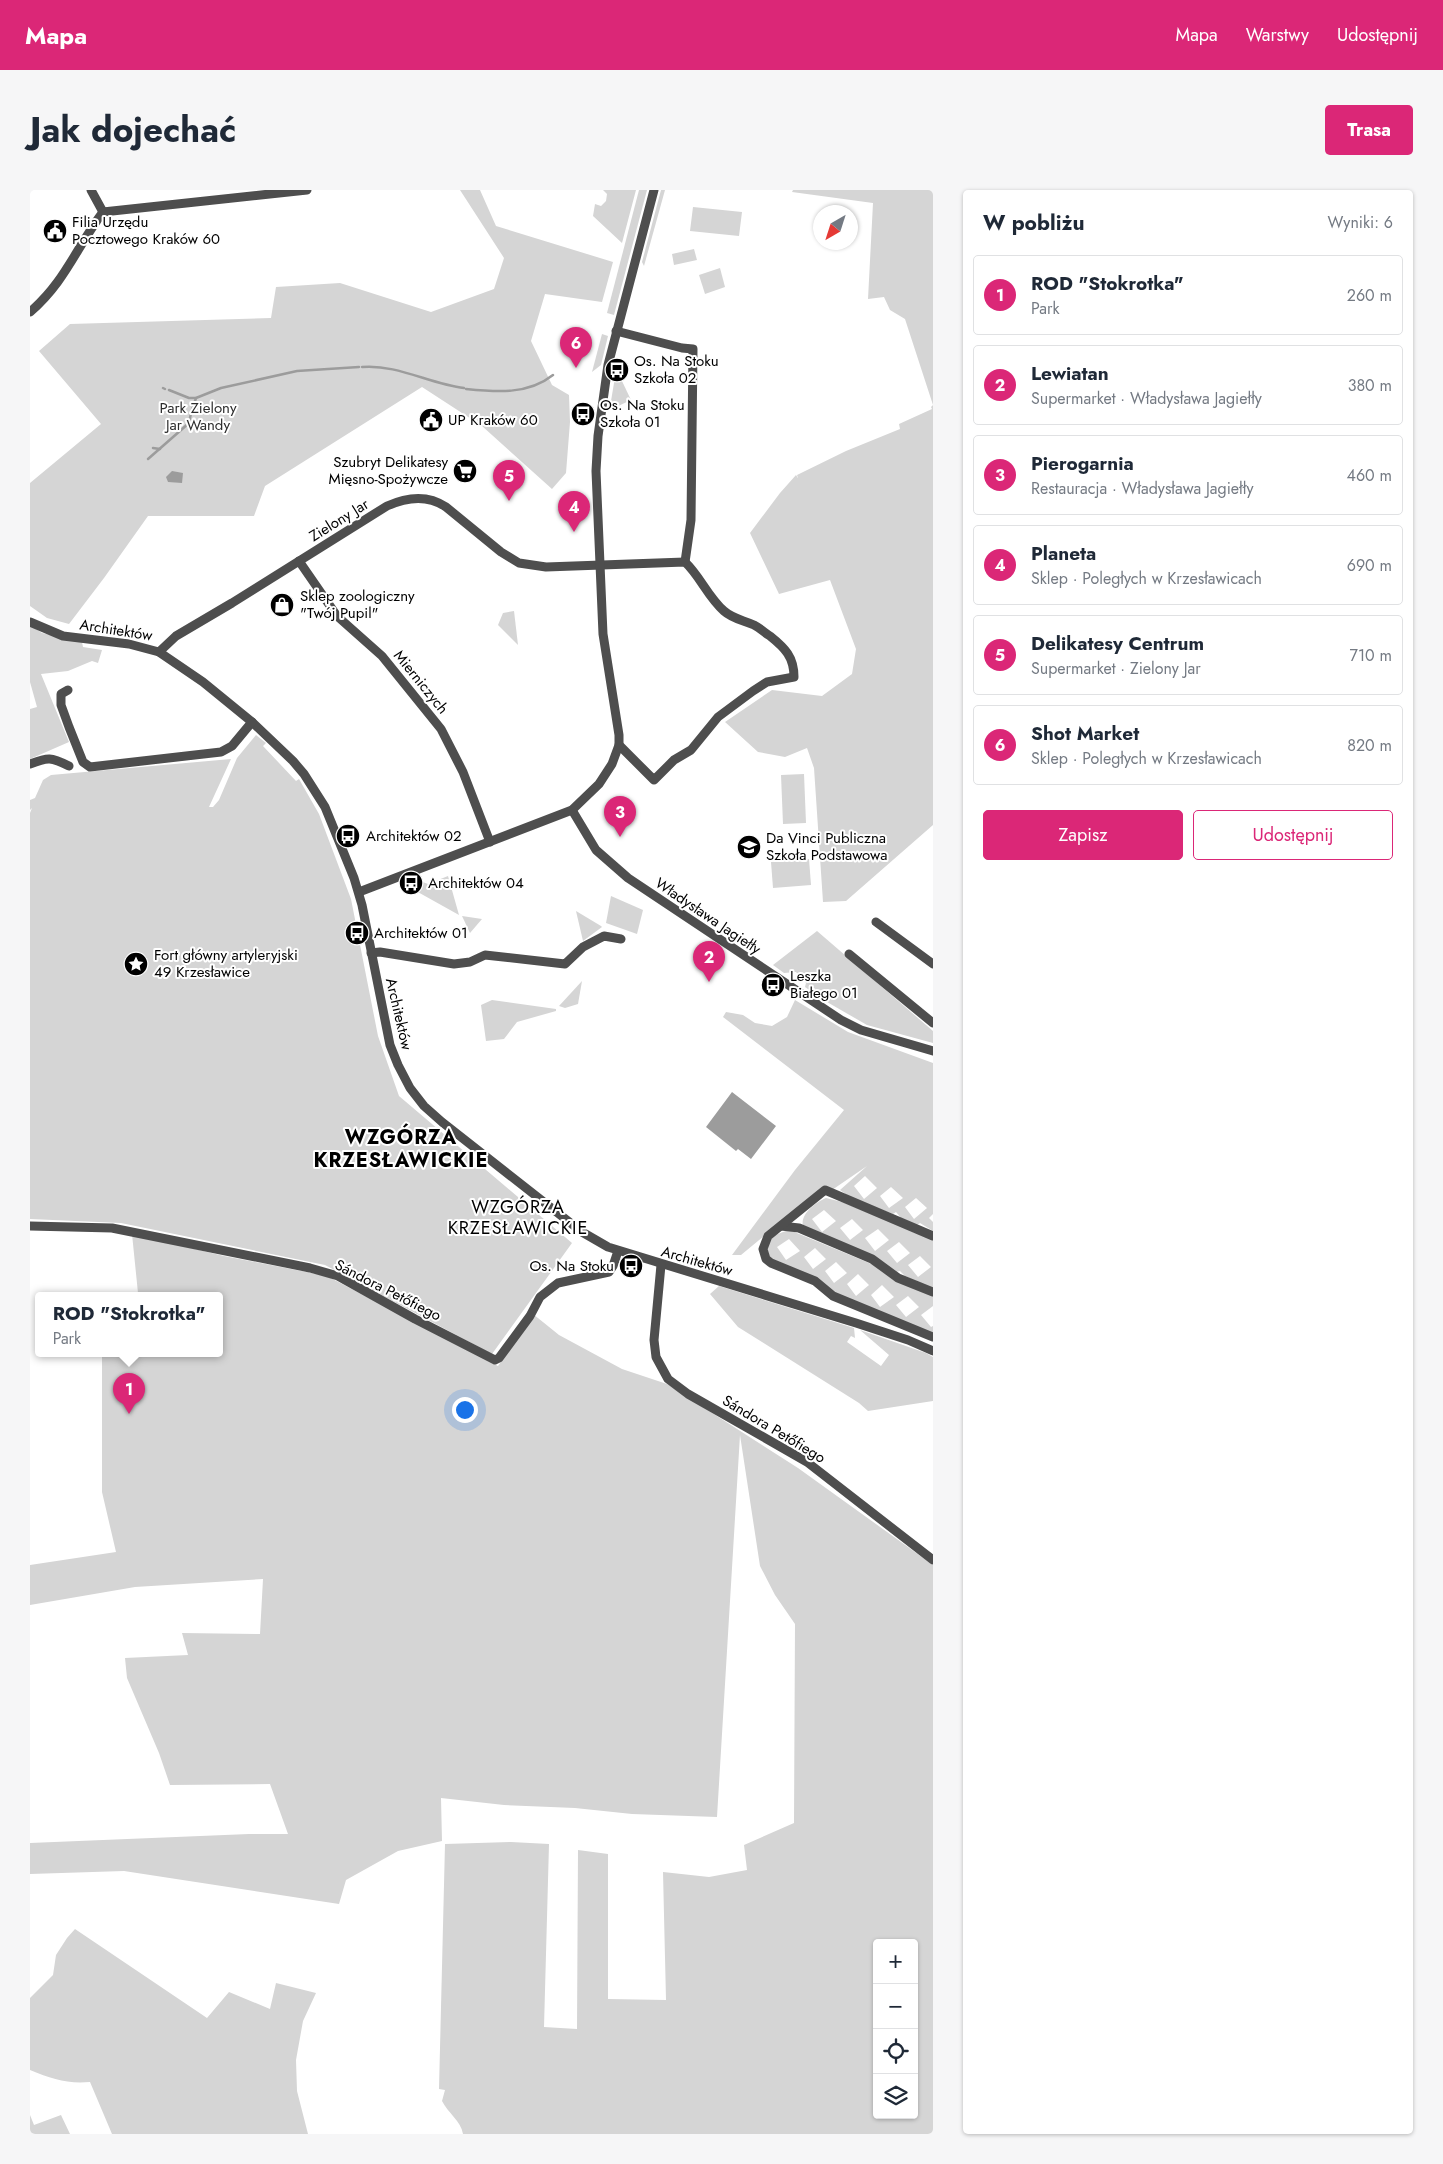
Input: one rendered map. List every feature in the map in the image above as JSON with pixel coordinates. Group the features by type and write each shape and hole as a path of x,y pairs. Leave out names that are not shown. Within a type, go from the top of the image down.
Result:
{"street":[{"path":"91,190 103,212"},
{"path":"30,312 47,298 57,285 92,226 103,212 307,190"},
{"path":"359,892 572,810 599,784 612,764 619,745 618,723 603,634 596,471 598,436 605,377 654,190"},
{"path":"616,331 682,348 693,349 692,520 685,562 693,569 721,609 732,618 756,626 784,647 794,665 794,677 767,682 753,691 718,717 691,750 674,760 654,780 619,745"},
{"name":"Zielony Jar","path":"159,652 176,636 396,502 404,500 427,498 437,501 519,563 540,566 685,562"},
{"name":"Mierniczych","path":"299,561 336,616 382,656 441,729 462,772 490,842"},
{"name":"Architektów","path":"30,622 63,636 128,644 159,652 203,682 252,722 293,761 314,788 329,815 359,892 390,1045 401,1073 416,1097 442,1122 598,1243 661,1265 681,1269 856,1323 908,1340 933,1351"},
{"path":"68,690 61,694 61,705 84,762 90,767 221,752 232,746 252,722"},
{"path":"30,764 44,758 51,758 69,766"},
{"name":"Władysława Jagiełły","path":"572,810 596,850 619,871 652,896 841,1020 861,1030 933,1052"},
{"path":"876,922 933,964"},
{"path":"371,953 380,952 454,964 470,962 485,956 565,964 576,951 604,936 621,939"},
{"path":"849,954 933,1023"},
{"path":"933,1236 825,1190 768,1236 764,1242 764,1256 772,1263 814,1281 833,1296 933,1337"},
{"path":"798,1212 798,1228"},
{"name":"Sándora Petőfiego","path":"30,1226 112,1228 291,1264 338,1276 415,1319 495,1360 499,1358 530,1316 540,1297 558,1283 609,1272 618,1251"},
{"path":"781,1226 798,1228 872,1259 898,1278 933,1292"},
{"name":"Sándora Petőfiego","path":"661,1265 654,1340 656,1357 668,1379 688,1394 807,1462 933,1560"}],"green space":[{"name":"Park Zielony Jar Wandy","path":"460,190 480,190 496,226 613,262 602,302 545,294 531,341 552,385 569,395 570,422 566,473 552,489 482,426 422,387 265,486 254,516 148,516 69,624 47,618 30,606 30,483 101,424 39,351 70,324 271,318 276,287 340,283 431,312 494,289 504,258"},
{"path":"603,190 636,190 622,243 593,216 595,204 601,206 606,201 607,194"},
{"path":"639,190 647,190 614,315 607,313"},
{"path":"661,190 665,190 644,266 642,262"},
{"path":"793,190 933,190 933,405 905,319 890,310 884,297 868,299 873,203 792,192"},
{"path":"693,207 742,212 739,236 690,231"},
{"path":"694,249 697,260 674,265 672,254"},
{"path":"720,268 725,287 705,294 699,275"},
{"path":"602,334 608,336 601,365 592,372"},
{"path":"617,376 621,379 631,400 614,408 610,407 615,377"},
{"path":"933,405 933,825 846,901 823,902 814,768 807,748 785,757 758,752 725,722 772,690 822,696 852,674 856,649 830,580 779,594 750,533 796,475 798,478 797,475 846,451 900,429 899,424 932,409"},
{"path":"514,611 518,645 498,625 503,613"},
{"path":"30,625 42,633 82,642 83,647 102,650 98,663 92,661 68,671 41,674 69,742 30,759 30,709 37,707 30,682"},
{"path":"256,735 266,743 263,746 296,781 299,779 319,814 351,899 378,1036 399,1096 572,1243 492,1354 325,1265 121,1223 30,1219 30,813 32,808 30,810 30,800 35,798 43,780 51,775 231,759 209,807 213,807 219,800 237,758"},
{"path":"804,774 806,823 783,824 781,775"},
{"path":"809,859 811,885 773,888 771,862"},
{"path":"448,876 459,915 416,891 413,884 420,881 428,884"},
{"path":"611,896 643,910 637,934 606,923"},
{"path":"576,911 602,927 583,941"},
{"path":"462,916 482,919 470,933"},
{"path":"817,931 933,1031 933,1043 867,1025 805,987 806,983 796,972 784,973 773,965"},
{"path":"582,981 578,1004 565,1008 559,1006"},
{"path":"492,1000 556,1009 556,1011 517,1022 504,1039 486,1041 481,1005"},
{"path":"795,1000 848,1032 933,1063 933,1214 929,1218 933,1222 933,1231 920,1223 917,1225 901,1218 896,1212 893,1214 850,1197 840,1190 867,1166 832,1190 824,1186 741,1255 732,1255 795,1170 844,1110 723,1017 726,1012 743,1015 755,1023 772,1026 787,1017","holes":["865,1176 877,1188 864,1199 854,1186","891,1187 903,1198 889,1208 880,1196","916,1198 927,1208 914,1219 905,1207"]},
{"path":"826,1198 842,1202 933,1239 933,1289 905,1276 900,1271 896,1272 803,1226 806,1213","holes":["824,1210 836,1221 822,1232 812,1219","852,1219 863,1230 850,1240 840,1228","878,1229 889,1240 875,1251 865,1238","899,1242 910,1253 897,1263 887,1251","920,1256 931,1267 918,1277 908,1265"]},
{"path":"792,1231 874,1265 893,1280 933,1296 933,1306 921,1315 931,1327 933,1326 933,1334 833,1292 770,1259 768,1244 776,1235","holes":["789,1239 800,1251 786,1260 777,1247","815,1248 826,1259 813,1269 804,1257","836,1262 847,1273 834,1283 825,1271","858,1274 869,1285 856,1296 847,1284","882,1285 894,1297 880,1307 871,1295","908,1296 919,1307 906,1317 896,1305"]},
{"path":"132,1234 224,1256 327,1276 498,1366 533,1314 559,1335 622,1369 667,1384 798,1468 933,1565 933,2134 463,2134 460,2125 442,2101 445,2090 439,2089 445,1844 511,1842 549,1844 544,2027 577,2029 578,1850 608,1854 608,1999 666,2000 663,1872 709,1877 747,1870 744,1845 794,1823 795,1624 775,1595 760,1566 740,1435 717,1817 632,1814 575,1808 504,1805 441,1798 442,1841 398,1851 346,1880 339,1904 124,1871 30,1874 30,1843 288,1834 270,1784 170,1785 159,1753 127,1678 125,1658 188,1655 182,1633 260,1634 263,1579 135,1587 30,1605 30,1565 116,1552 102,1492 102,1357 223,1357 223,1292 138,1292"},
{"path":"719,1286 854,1328 855,1338 851,1336 847,1342 881,1366 889,1355 860,1330 926,1353 933,1357 933,1401 868,1411 859,1403 738,1327 710,1294"},
{"path":"75,1929 207,2018 229,1992 270,2009 276,1983 316,1993 303,2021 296,2060 297,2091 308,2134 112,2134 90,2082 60,2080 30,2070 30,1998 53,1975 56,1955"},
{"path":"30,2115 34,2125 61,2115 70,2134 30,2134"}],"shaded area":[{"path":"172,471 183,473 182,483 168,482 166,477"},
{"path":"732,1092 776,1126 751,1159 738,1149 736,1151 706,1127"}],"waterway":[{"path":"169,390 189,398 196,398 221,388 297,371 359,367"},
{"path":"362,367 388,368 439,383 464,388"},
{"path":"466,389 511,391 533,386 553,375"},
{"path":"192,410 196,398"},
{"path":"148,459 189,423 191,413"},
{"path":"153,448 160,449"}],"place":[{"name":"Filia Urzędu Pocztowego Kraków 60","path":"55,231"},
{"name":"Shot Market","path":"576,368"},
{"name":"Os. Na Stoku Szkoła 02","path":"617,370"},
{"name":"Os. Na Stoku Szkoła 01","path":"583,414"},
{"name":"UP Kraków 60","path":"431,420"},
{"name":"Szubryt Delikatesy Mięsno-Spożywcze","path":"465,471"},
{"name":"Delikatesy Centrum","path":"509,501"},
{"name":"Planeta","path":"574,532"},
{"name":"Sklep zoologiczny \"Twój Pupil\"","path":"282,605"},
{"name":"Architektów 02","path":"348,836"},
{"name":"Pierogarnia","path":"620,837"},
{"name":"Da Vinci Publiczna Szkoła Podstawowa","path":"749,847"},
{"name":"Architektów 04","path":"411,883"},
{"name":"Architektów 01","path":"357,933"},
{"name":"Fort główny artyleryjski 49 Krzesławice","path":"136,964"},
{"name":"Lewiatan","path":"709,982"},
{"name":"Leszka Białego 01","path":"773,985"},
{"name":"Os. Na Stoku","path":"631,1266"},
{"name":"ROD \"Stokrotka\"","path":"129,1414"}],"district":[{"name":"WZGÓRZA KRZESŁAWICKIE","path":"401,1148"},
{"name":"WZGÓRZA KRZESŁAWICKIE","path":"518,1217"}]}
